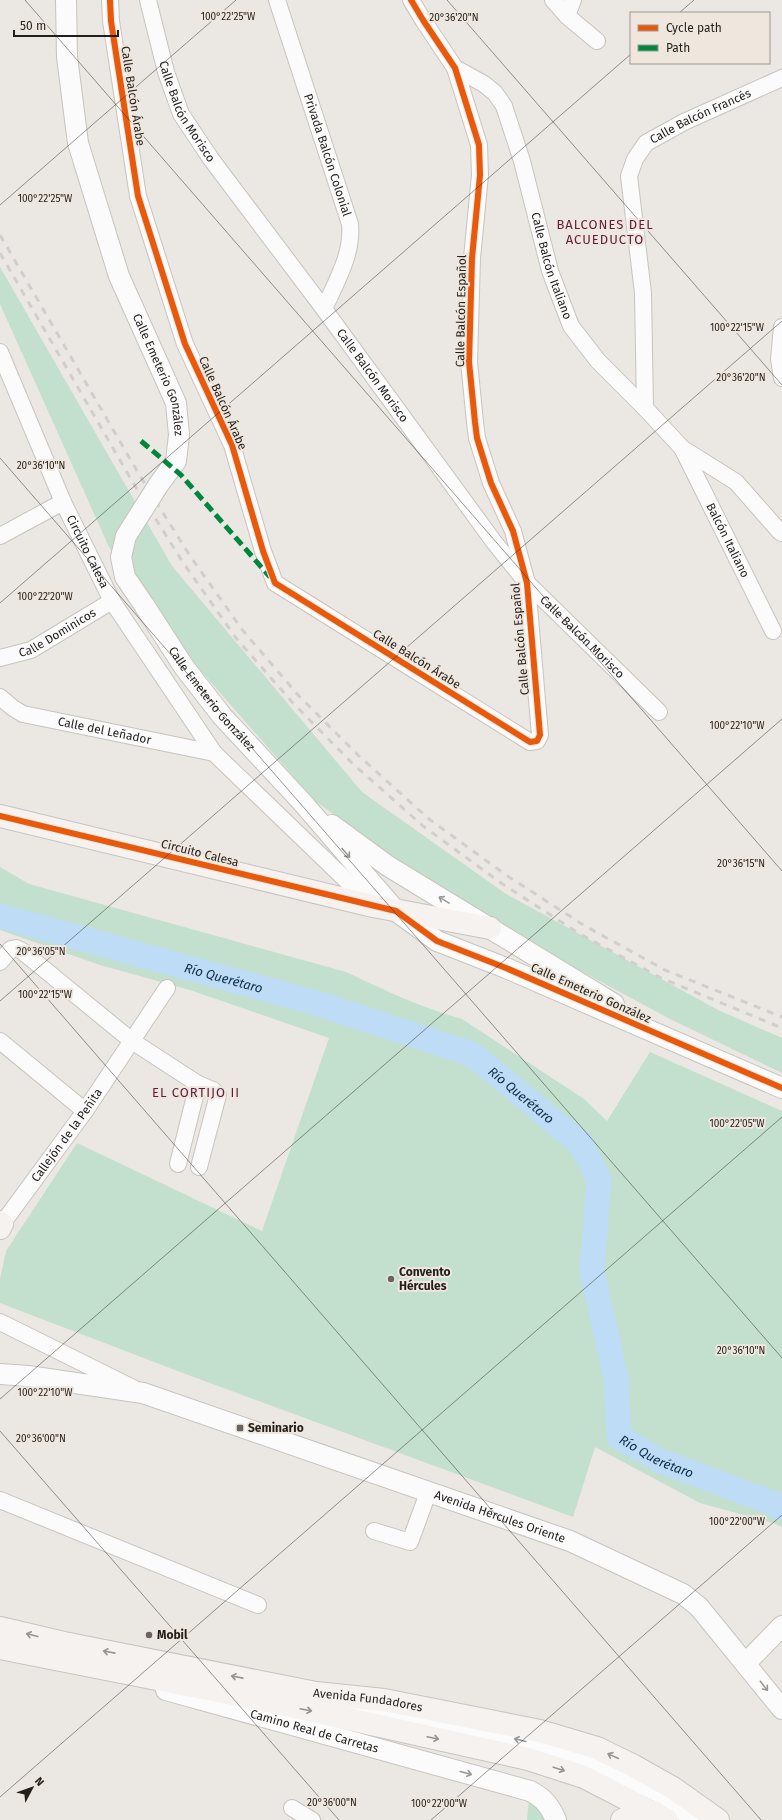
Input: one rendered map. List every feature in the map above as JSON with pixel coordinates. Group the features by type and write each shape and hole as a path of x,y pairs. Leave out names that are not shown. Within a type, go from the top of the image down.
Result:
{"main road":[{"name":"Circuito Calesa","path":"0,816 373,906 490,928"},
{"name":"Avenida Fundadores","path":"0,1628 64,1643 316,1693 392,1701 540,1731 590,1746 634,1766 660,1781 718,1820"},
{"name":"Avenida Fundadores","path":"0,1648 268,1701 528,1759 584,1778 660,1816"},
{"path":"622,1820 639,1812 660,1816"}],"street":[{"name":"Calle Emeterio González","path":"66,0 67,57 78,143 118,276 176,403 179,435 176,461 159,484 126,536 121,557 125,577 184,666 222,716 302,802 396,911 438,941 506,968 782,1088"},
{"name":"Calle Balcón Árabe","path":"110,0 111,21 138,196 185,344 232,445 263,551 275,583 530,742 537,741"},
{"name":"Calle Balcón Morisco","path":"148,0 166,72 181,114 215,165 324,309 494,542 527,583 659,712"},
{"name":"Privada Balcón Colonial","path":"277,0 350,224 352,237 349,251 324,309"},
{"path":"411,0 456,68"},
{"path":"553,0 567,16 597,41"},
{"path":"567,16 573,0"},
{"name":"Calle Balcón Español","path":"456,68 479,145 480,175 472,258 469,362 477,438 491,483 513,531 527,583 540,735 537,741"},
{"name":"Calle Balcón Italiano","path":"456,68 484,84 495,93 504,106 522,161 550,271 571,326 598,361 646,408 682,448"},
{"name":"Calle Balcón Francés","path":"646,408 643,293 629,176 635,159 646,143 684,122 782,78"},
{"path":"782,327 782,378"},
{"name":"Circuito Calesa","path":"0,352 63,502 112,601 214,753 373,906"},
{"path":"682,448 736,482 782,533"},
{"name":"Balcón Italiano","path":"682,448 773,632"},
{"path":"0,536 63,502"},
{"name":"Calle Dominicos","path":"0,658 31,650 112,601"},
{"name":"Calle del Leñador","path":"0,697 22,714 214,753"},
{"name":"Calle Emeterio González","path":"302,802 388,866 678,1043"},
{"path":"506,968 518,961 519,946"},
{"path":"0,962 11,949 16,948 22,951 132,1041 198,1084 213,1090 218,1095 199,1167"},
{"name":"Callejón de la Peñita","path":"1,1225 85,1111 167,988"},
{"path":"0,1041 85,1111"},
{"path":"178,1164 198,1084"},
{"path":"0,1322 143,1393"},
{"name":"Avenida Hércules Oriente","path":"0,1374 28,1376 143,1393 570,1541 683,1594 699,1607 782,1709"},
{"path":"374,1531 410,1542 428,1493"},
{"path":"0,1500 258,1605"},
{"path":"746,1663 782,1626"},
{"name":"Camino Real de Carretas","path":"61,1659 266,1719 530,1791 542,1796 551,1808 556,1820"},
{"path":"316,1693 380,1711 513,1738 563,1751 655,1790 669,1798 694,1820"},
{"path":"292,1808 312,1820"}],"green space":[{"path":"0,267 172,566 362,792 506,894 718,1010 782,1038 782,1073 670,1019 473,913 315,801 180,647 109,547 0,304"},
{"name":"Convento Hércules","path":"0,867 29,884 346,972 418,1004 462,1019 584,1099 607,1121 650,1052 782,1111 782,1527 773,1523 700,1503 595,1447 573,1517 183,1373 0,1303 0,1279 6,1251 77,1143 262,1231 329,1038 190,990 100,965 0,930"},
{"path":"530,1791 556,1820 527,1820"}],"waterway":[{"name":"Río Querétaro","path":"0,916 316,1003 472,1054 581,1144 599,1179 592,1271 616,1378 619,1437 660,1461 770,1502 782,1508"}],"railway":[{"path":"0,235 140,476 190,556 244,632 299,696 359,756 429,819 506,875 585,926 665,970 782,1017"},
{"path":"0,253 132,481 182,561 236,638 292,702 352,763 423,826 501,883 580,934 661,978 782,1028"}],"marked path":[{"path":"141,441 181,475 270,577"}],"cycle path":[{"path":"110,0 111,21 138,196 185,344 232,445 263,551 275,583 530,742 537,741 540,735 527,583 513,531 491,483 477,438 469,362 472,258 480,175 479,145 455,68 411,0"},
{"path":"0,816 396,911 437,941 506,968 782,1088"}],"place":[{"name":"Convento Hércules","path":"391,1279"},
{"name":"Seminario","path":"240,1428"},
{"name":"Mobil","path":"149,1635"}],"district":[{"name":"BALCONES DEL ACUEDUCTO","path":"605,232"},
{"name":"EL CORTIJO II","path":"196,1092"}]}
